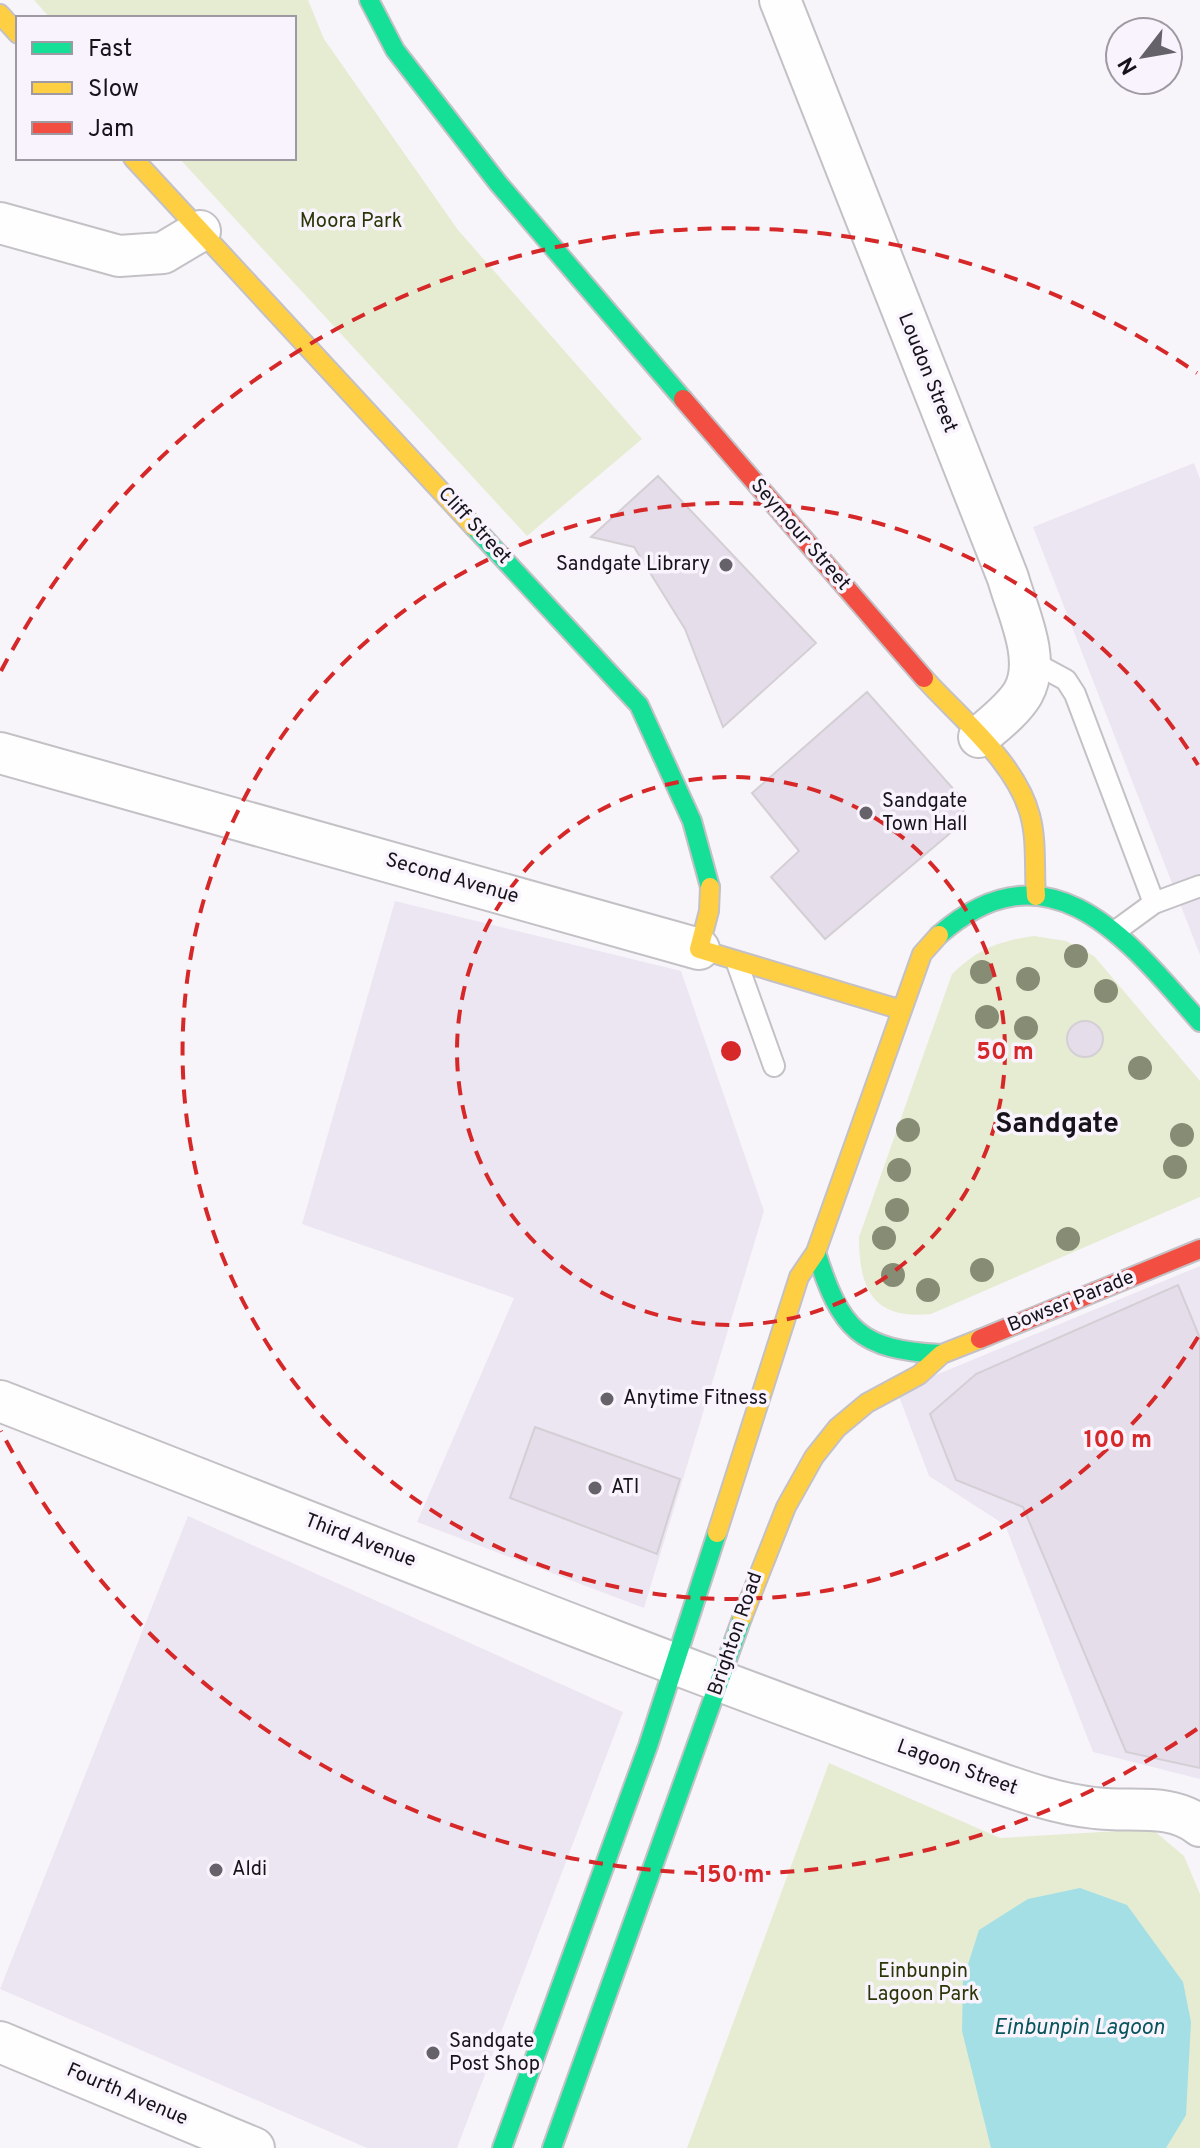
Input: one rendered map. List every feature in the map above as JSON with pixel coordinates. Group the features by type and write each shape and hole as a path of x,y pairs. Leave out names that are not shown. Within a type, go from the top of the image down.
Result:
{"main road":[{"name":"Seymour Street","path":"369,0 381,28 498,183 917,671 979,737 1022,793 1031,817 1036,896"},
{"path":"0,14 16,32"},
{"name":"Cliff Street","path":"135,160 639,705 660,744 703,858 710,885 710,911 718,954"},
{"path":"502,2148 648,1746 799,1277 816,1252 922,954 943,931 980,907 1009,898 1036,896 1068,901 1097,914 1117,930 1200,1022"},
{"name":"Second Avenue","path":"718,954 902,1010"},
{"name":"Bowser Parade","path":"942,1354 1200,1249"},
{"path":"816,1252 834,1310 857,1336 887,1351 942,1354"},
{"name":"Brighton Road","path":"552,2148 770,1540 795,1488 849,1415 882,1393 918,1376 942,1354"}],"street":[{"name":"Loudon Street","path":"780,0 1008,578 1029,660"},
{"path":"0,223 119,256 163,253 200,231"},
{"path":"979,737 1023,693 1029,660"},
{"name":"Second Avenue","path":"0,753 718,954"},
{"name":"Third Avenue","path":"0,1401 720,1682"},
{"name":"Lagoon Street","path":"720,1682 1039,1797 1096,1809 1164,1811 1187,1815 1200,1826"},
{"name":"Fourth Avenue","path":"0,2042 254,2148"}],"lane":[{"path":"1029,660 1066,680 1075,694 1154,903"},
{"path":"1117,930 1154,903 1200,886"},
{"path":"718,954 774,1066"}],"shaded area":[{"path":"1194,463 1200,479 1200,955 1033,527"},
{"path":"395,901 681,971 764,1211 644,1608 417,1522 514,1298 302,1224"},
{"path":"1200,1266 1200,1779 1093,1752 1005,1525 929,1476 897,1391"},
{"path":"188,1516 623,1712 457,2148 367,2148 0,1989"}],"green space":[{"name":"Moora Park","path":"34,0 308,0 324,39 458,230 642,439 527,536 181,160 296,160 296,16 48,16"},
{"path":"1034,936 1066,941 1094,956 1200,1081 1200,1197 931,1314 895,1312 883,1306 866,1286 859,1237 952,974 989,948"},
{"name":"Einbunpin Lagoon Park","path":"829,1763 1000,1838 1152,1829 1184,1856 1200,1894 1200,2148 687,2148"}],"water":[{"name":"Einbunpin Lagoon","path":"1080,1888 1127,1905 1183,1982 1191,2022 1186,2115 1166,2148 991,2148 962,2031 963,1980 979,1930 1028,1899"}],"building":[{"path":"658,476 816,643 723,727 685,629 634,547 591,537"},
{"name":"Sandgate Town Hall","path":"867,692 965,802 961,824 825,939 771,877 799,851 752,793"},
{"path":"1085,1021 1098,1026 1103,1039 1098,1052 1085,1057 1072,1052 1067,1039 1072,1026"},
{"path":"1178,1285 1200,1338 1200,1768 1126,1752 1023,1507 956,1480 930,1414 976,1374"},
{"name":"ATI","path":"535,1427 680,1479 657,1554 510,1498"}],"traffic: fast":[{"path":"369,0 395,50 498,183 683,399"},
{"path":"474,527 639,705 692,821 710,887"},
{"path":"939,935 979,907 1017,896 1052,898 1085,912 1116,933 1200,1022"},
{"path":"816,1252 835,1300 857,1331 872,1341 891,1347 942,1354"},
{"path":"502,2148 648,1746 717,1533"},
{"path":"552,2148 742,1618"}],"traffic: slow":[{"path":"0,14 16,32"},
{"path":"135,160 474,527"},
{"path":"924,678 1000,759 1023,796 1034,835 1036,896"},
{"path":"710,887 709,911 699,949 902,1010"},
{"path":"717,1533 799,1277 816,1252 922,954 939,935"},
{"path":"742,1618 786,1507 814,1457 837,1428 867,1403 919,1375 942,1354 980,1339"}],"traffic: jam":[{"path":"683,399 924,678"},
{"path":"980,1339 1200,1249"}],"place":[{"name":"Sandgate Library","path":"726,565"},
{"name":"Sandgate Town Hall","path":"866,813"},
{"name":"Anytime Fitness","path":"607,1399"},
{"name":"ATI","path":"595,1488"},
{"name":"Aldi","path":"216,1870"},
{"name":"Sandgate Post Shop","path":"433,2053"}],"district":[{"name":"Sandgate","path":"1057,1125"}]}
